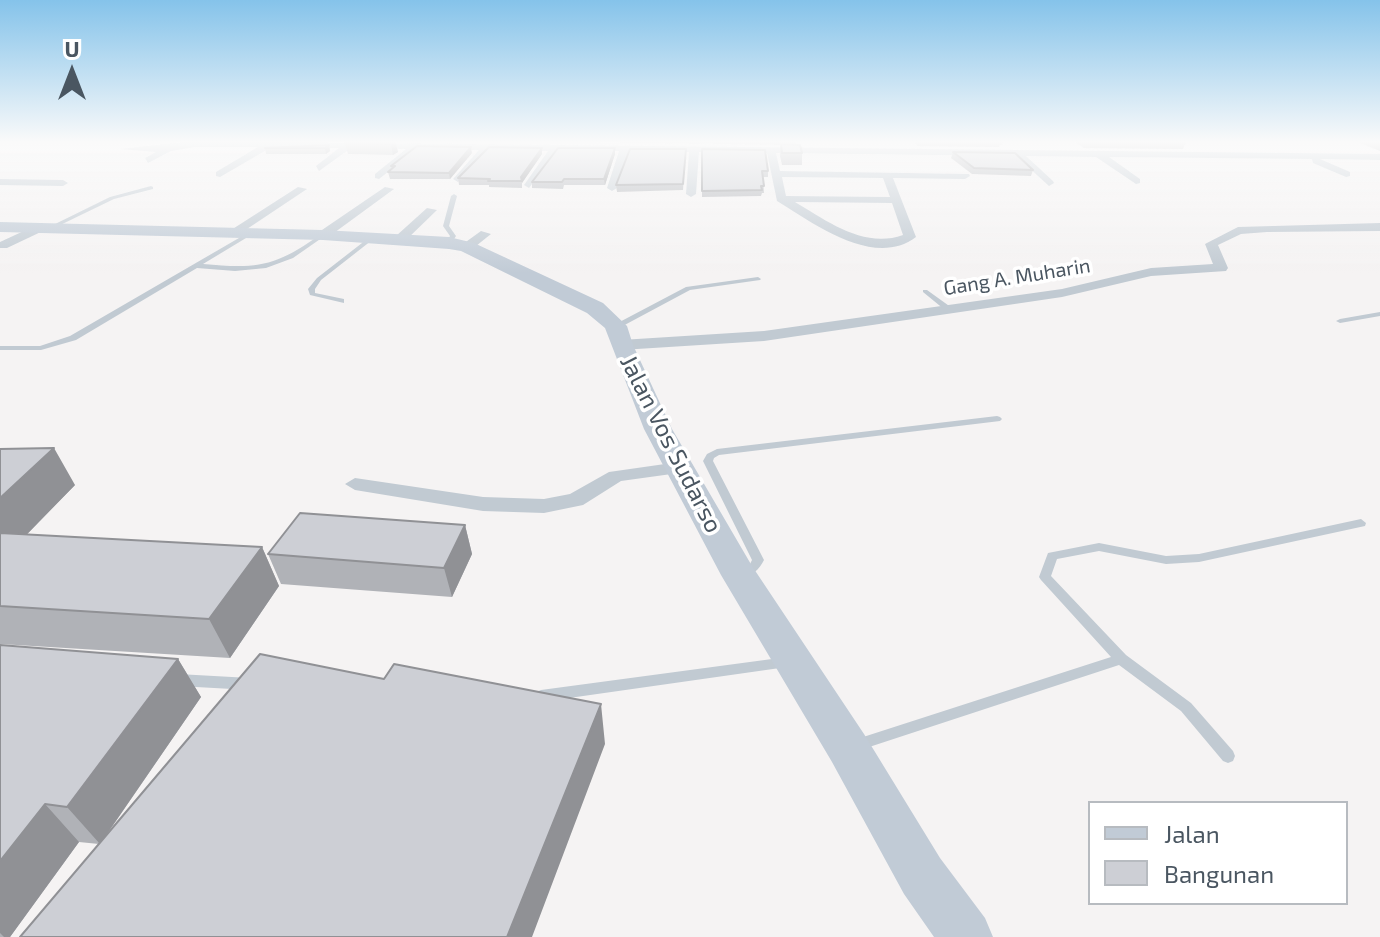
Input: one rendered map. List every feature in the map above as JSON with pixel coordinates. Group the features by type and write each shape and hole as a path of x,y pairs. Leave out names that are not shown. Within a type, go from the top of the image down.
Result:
{"street":[{"path":"691,194 692,185"},
{"path":"778,185 781,199"},
{"path":"781,199 861,241 901,242 910,237 891,185"},
{"path":"234,232 302,189"},
{"path":"323,235 389,189"},
{"path":"781,199 898,200"},
{"path":"400,239 431,210"},
{"name":"Jalan Vos Sudarso","path":"2,236 46,227 467,241 595,308 618,335 658,429 739,575 848,748 922,876 966,937"},
{"name":"Gang A. Muharin","path":"618,335 764,336 1062,293 1151,272 1221,268 1211,244 1238,231 1380,227"},
{"path":"355,484 483,504 544,506 576,500 616,476 679,468"}],"lane":[{"path":"46,227 112,198 151,188"},
{"path":"454,196 446,226 453,236 467,241"},
{"path":"0,348 41,348 73,338 253,232"},
{"path":"195,266 252,270 274,266 323,235"},
{"path":"341,301 312,294 311,289 319,279 373,237"},
{"path":"618,335 688,288 758,279"},
{"path":"925,291 948,308"},
{"path":"1340,321 1380,314"},
{"path":"739,575 755,567 758,560 708,461 710,456 717,452 997,419"},
{"path":"1228,756 1186,707 1121,659 1045,577 1052,556 1099,547 1166,560 1199,558 1361,523"},
{"path":"848,748 1121,659"},
{"path":"522,699 791,661"},
{"path":"158,679 269,685"}],"building":[{"path":"702,185 764,186 761,186 762,190 702,191"},
{"path":"54,448 0,498 0,449"},
{"path":"300,513 465,525 444,568 268,554"},
{"path":"0,533 262,547 209,619 0,606"},
{"path":"0,645 178,659 67,807 45,804 0,861"},
{"path":"260,654 384,679 394,664 601,704 507,937 20,937"}]}
